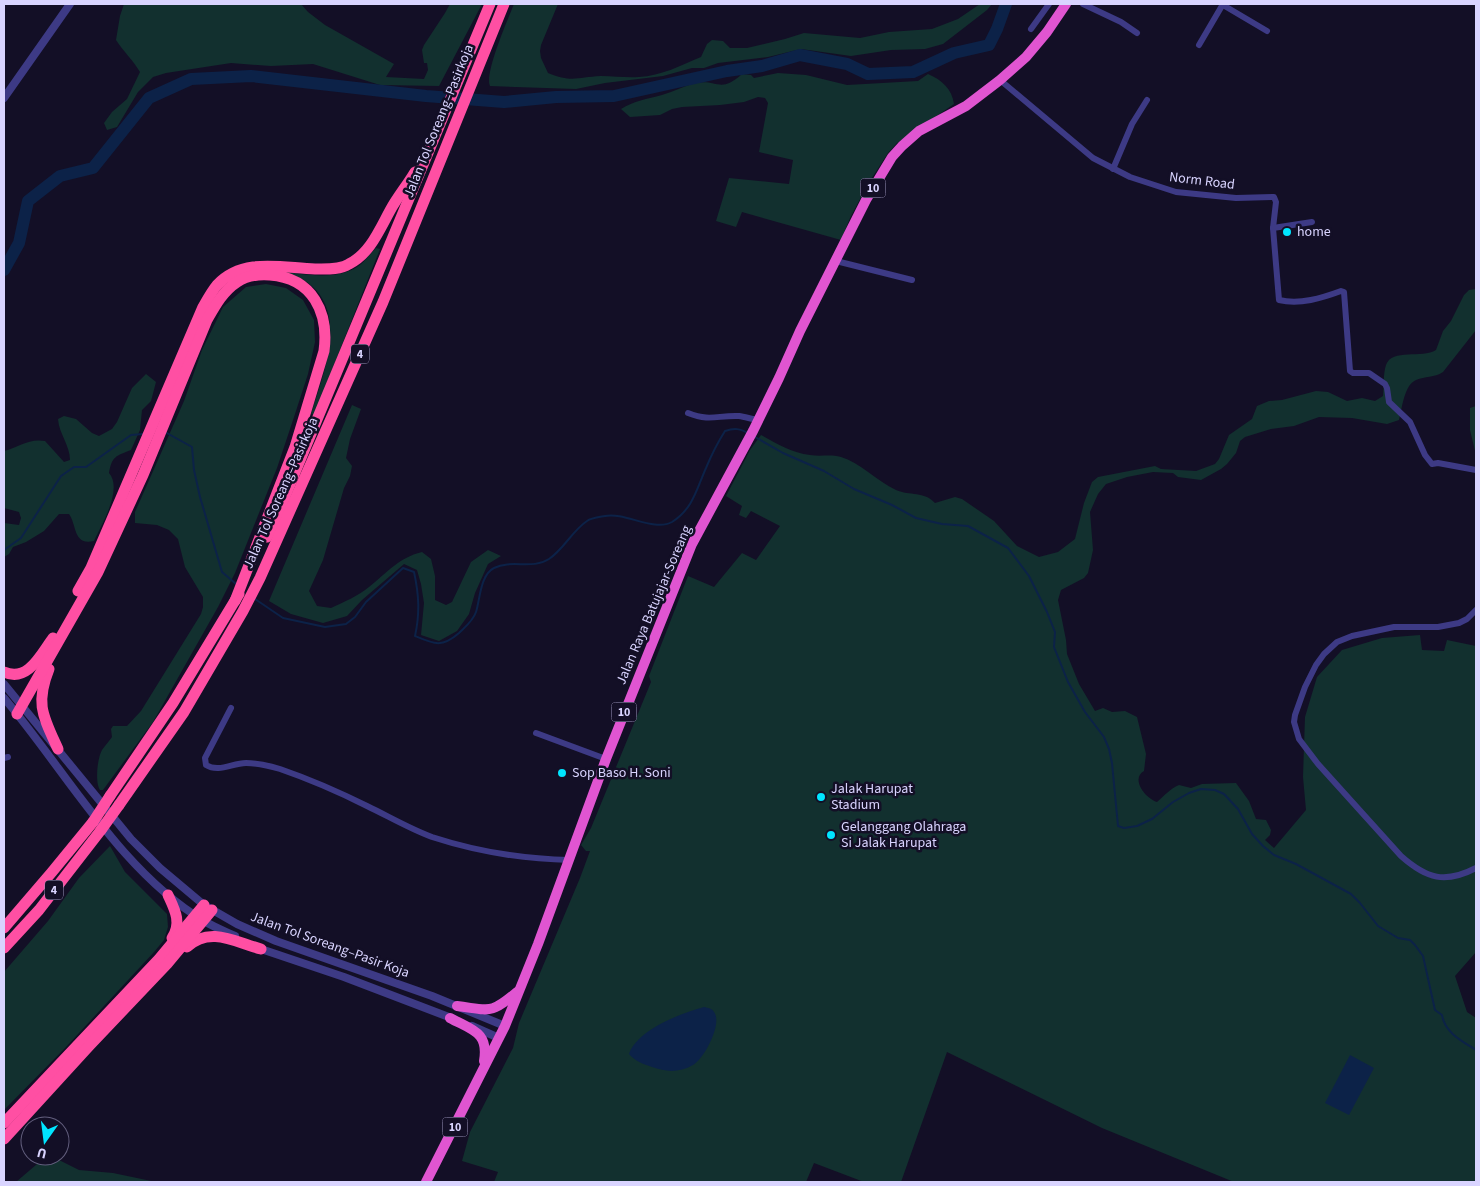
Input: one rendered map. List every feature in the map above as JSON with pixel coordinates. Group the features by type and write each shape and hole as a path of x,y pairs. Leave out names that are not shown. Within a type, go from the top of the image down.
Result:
{"highway":[{"name":"Jalan Tol Soreang–Pasirkoja","path":"4,928 52,872 119,805 184,712 243,611 252,574 490,4"},
{"name":"Jalan Tol Soreang–Pasirkoja","path":"4,948 39,910 97,826 110,796 173,703 252,574 383,302 504,4"},
{"name":"Jalan Raya Batujajar-Soreang","path":"426,1182 505,1026 570,860 606,758 692,544 753,431 800,331 866,200 892,157 902,146 919,131 966,106 1000,80 1026,57 1047,32 1066,4"},
{"path":"18,707 98,572 153,452 163,413 203,307 216,286 227,276 248,267 329,269 348,265 373,242 392,207 430,150"},
{"path":"18,707 91,568 141,453 163,413 207,320 226,291 237,282 257,274 287,277 308,290 322,316 325,337 324,351 252,574"},
{"path":"58,749 45,720 41,701 42,687 71,619"},
{"path":"4,672 11,675 24,674 30,669 53,638"},
{"path":"163,962 178,925 176,914 168,895"},
{"path":"4,1139 89,1046 208,908"},
{"path":"4,1122 163,962 196,939 210,936 261,949"},
{"path":"4,957 14,938"},
{"path":"456,1006 494,1009 519,989"},
{"path":"450,1018 475,1031 484,1040 486,1049 482,1072"}],"street":[{"path":"4,98 70,4"},
{"path":"1031,29 1049,4"},
{"path":"1083,4 1121,22 1137,33"},
{"path":"1199,45 1223,4 1267,31"},
{"name":"Norm Road","path":"1000,80 1090,156 1130,177 1176,192 1236,198 1274,197 1276,202 1273,228 1278,299 1294,302 1344,292 1350,371 1369,373 1384,384 1387,388 1389,402 1410,422 1425,455 1432,464 1438,463 1476,470"},
{"path":"1114,169 1132,124 1147,100"},
{"path":"1273,228 1312,222"},
{"path":"836,261 912,280"},
{"path":"688,412 702,418 714,419 736,416 758,420"},
{"path":"1476,610 1467,619 1459,623 1438,627 1394,627 1352,636 1337,642 1316,664 1305,687 1294,722 1299,739 1318,764 1412,866 1427,875 1440,878 1476,868"},
{"name":"Jalan Tol Soreang–Pasir Koja","path":"4,684 18,707 107,831 149,878 168,895 200,918 261,949 344,977 499,1038"},
{"name":"Jalan Tol Soreang–Pasir Koja","path":"4,698 18,707 58,749 131,839 171,878 208,908 276,942 352,967 505,1026"},
{"path":"230,708 205,758 206,764 210,767 221,769 247,763 278,768 349,797 430,836 524,857 570,860"},
{"path":"536,733 606,758"}],"green space":[{"path":"124,4 301,4 325,25 394,64 386,77 424,79 428,70 427,63 424,63 422,50 450,4 482,4 439,86 380,85 313,64 271,66 231,63 166,73 153,77 138,92 117,127 107,130 104,123 112,112 127,99 140,72 116,40"},
{"path":"514,4 558,4 541,45 541,58 548,73 563,78 575,79 601,76 639,77 663,72 701,57 707,44 712,40 723,41 730,48 747,48 804,33 860,38 889,32 932,29 958,19 980,4 992,4 943,44 925,49 891,50 851,56 801,49 768,57 718,63 704,68 692,68 663,76 605,83 576,89 490,86 490,70 493,59"},
{"path":"778,73 806,75 847,85 918,81 928,74 938,79 949,89 954,104 897,143 888,153 868,184 841,240 742,212 736,227 716,221 729,178 789,184 793,160 759,152 768,103 765,98 758,97 744,102 720,105 682,107 672,109 660,115 630,117 621,109 636,102 666,94 695,83 703,82 724,85 742,74 751,75 754,78"},
{"path":"376,248 380,249 314,415 311,414 326,363 329,345 330,327 327,311 320,296 304,280 272,270 317,275 340,274 360,265"},
{"path":"266,284 286,288 303,300 314,320 315,342 308,374 295,414 277,468 235,573 218,607 153,722 103,790 100,790 97,777 99,759 102,750 112,737 111,729 113,726 127,726 141,711 201,614 203,607 203,597 185,567 178,539 169,530 157,525 135,523 135,512 184,401 202,350 223,307 246,287"},
{"name":"Gelanggang Olahraga Si Jalak Harupat","path":"1476,289 1476,330 1443,372 1412,383 1406,392 1399,420 1387,424 1352,418 1319,417 1294,426 1271,429 1245,437 1240,441 1236,453 1227,464 1201,480 1178,477 1173,473 1153,472 1127,477 1106,484 1098,494 1090,512 1093,550 1088,573 1084,578 1061,590 1058,600 1067,654 1079,684 1095,711 1103,708 1112,712 1125,711 1137,717 1146,754 1144,771 1139,779 1139,784 1144,793 1157,802 1170,790 1179,785 1191,788 1202,784 1236,783 1249,801 1256,819 1266,820 1271,830 1270,835 1265,840 1274,848 1306,810 1303,777 1305,717 1317,677 1342,650 1382,638 1420,635 1422,650 1444,651 1447,640 1476,646 1476,952 1455,976 1467,1012 1476,1018 1476,1182 1234,1182 1102,1128 947,1052 901,1182 864,1182 814,1163 806,1182 494,1182 498,1172 462,1161 470,1132 513,1048 519,1023 580,878 590,851 586,851 581,845 591,828 651,682 649,676 688,576 714,587 742,553 756,560 780,526 751,511 746,518 739,515 742,506 726,496 750,450 761,435 785,448 803,454 837,456 848,459 896,490 922,495 935,503 955,497 962,499 994,521 1017,546 1039,557 1058,552 1075,539 1084,503 1092,482 1098,477 1155,466 1161,469 1196,471 1215,464 1229,435 1252,419 1257,406 1269,401 1282,400 1316,391 1328,392 1347,401 1362,398 1375,401 1383,396 1385,369 1389,360 1401,355 1430,353 1436,350 1443,331 1451,321 1464,295 1469,290"},
{"path":"146,374 156,382 151,401 142,410 140,430 131,450 118,455 113,460 109,473 113,480 113,497 94,541 87,542 79,538 69,514 59,514 44,531 26,542 13,547 9,554 4,557 4,523 19,525 21,518 19,512 4,508 4,451 39,440 45,441 64,462 70,460 58,419 64,416 76,419 92,433 99,436 112,429 132,388"},
{"path":"352,405 361,409 350,439 346,458 352,466 350,476 344,488 323,560 309,591 317,606 331,608 365,590 406,558 422,552 431,559 435,576 435,600 446,605 452,602 471,562 488,550 501,556 488,564 475,593 469,614 457,631 439,641 421,635 424,603 421,584 417,570 404,564 362,600 347,616 323,623 291,614 269,601"},
{"path":"1476,406 1476,455 1470,430 1470,408"},
{"path":"110,846 125,872 167,914 168,927 164,940 66,1047 4,1110 4,972 48,921 79,878"},
{"path":"35,1166 70,1166 79,1170 113,1173 156,1182 16,1182"}],"water":[{"path":"704,1007 710,1008 713,1011 716,1017 716,1024 707,1048 693,1065 688,1068 672,1071 662,1070 639,1062 629,1054 641,1037 650,1030 672,1018"},
{"path":"1350,1055 1374,1068 1349,1115 1325,1103"}],"waterway":[{"path":"4,270 19,243 28,201 60,176 93,168 149,98 191,79 251,76 426,96 504,102 556,97 614,96 727,71 762,66 800,55 847,64 868,74 913,72 954,53 989,45 1006,4"},
{"path":"255,599 283,618 325,627 346,624 355,617 366,602 403,568 414,572 416,580 418,612 415,636 433,643 443,643 453,638 473,618 483,582 489,571 501,565 536,564 549,559 582,525 593,518 613,516 657,525 672,522 690,504 712,454 725,431 737,429 749,434"},
{"path":"165,432 192,447 194,470 200,497 222,572 236,584"},
{"path":"4,550 21,538 61,476 74,467 86,467 131,435 143,434"},
{"path":"755,437 783,453 824,471 854,489 892,505 916,518 942,524 968,526 1008,548 1029,576 1047,612 1055,632 1054,647 1068,682 1085,712 1104,737 1109,749 1118,826 1124,828 1137,826 1152,819 1173,802 1201,789 1215,790 1224,794 1238,809 1252,834 1274,855 1296,864 1351,894 1378,926 1398,938 1410,940 1415,945 1423,956 1435,1010 1442,1015 1450,1032 1476,1050"}],"place":[{"name":"home","path":"1287,232"},
{"name":"Sop Baso H. Soni","path":"562,773"},
{"name":"Jalak Harupat Stadium","path":"821,797"},
{"name":"Gelanggang Olahraga Si Jalak Harupat","path":"831,835"}]}
